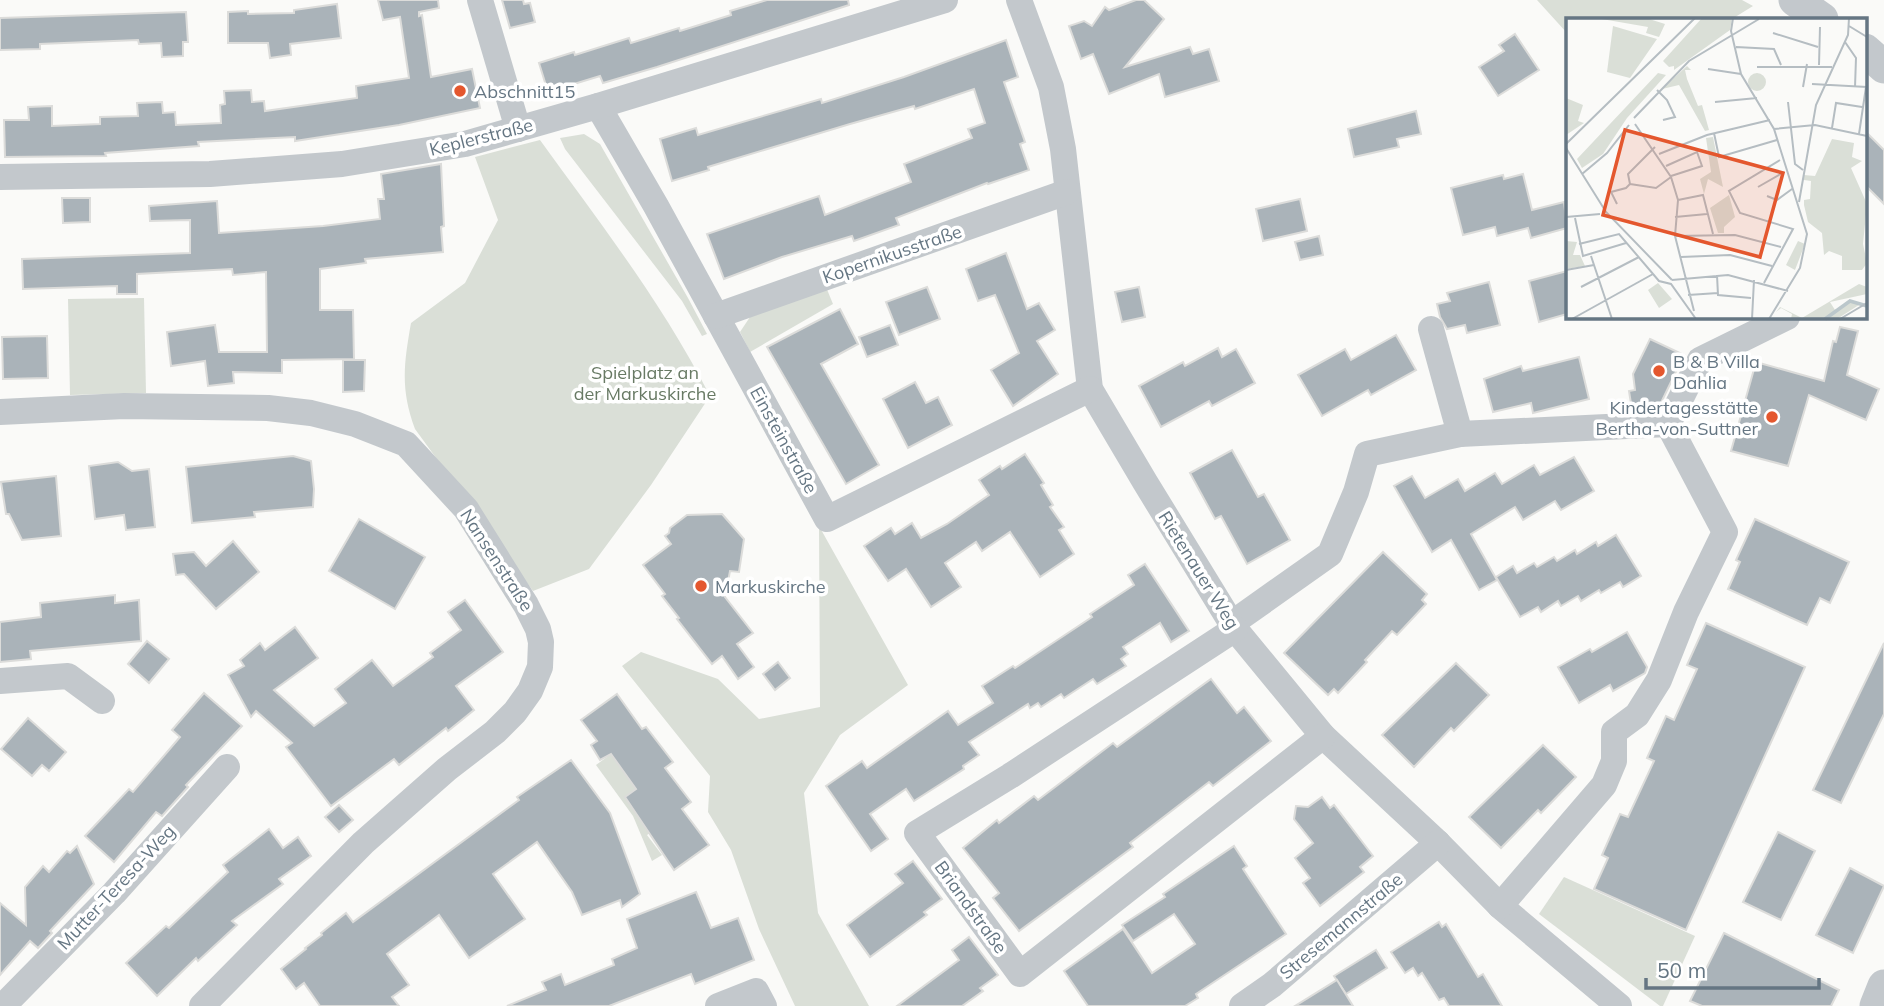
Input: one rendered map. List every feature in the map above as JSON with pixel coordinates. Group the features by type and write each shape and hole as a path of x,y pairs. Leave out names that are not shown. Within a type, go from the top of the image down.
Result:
{"street":[{"path":"480,0 518,129"},
{"name":"Keplerstraße","path":"0,177 210,174 342,164 465,144 945,0"},
{"name":"Rietenauer Weg","path":"1019,0 1051,87 1063,149 1090,390 1233,626 1324,736 1438,843 1500,906 1619,1006"},
{"path":"1795,0 1821,18"},
{"path":"1867,52 1884,67"},
{"name":"Einsteinstraße","path":"598,106 656,206 827,519 1090,390"},
{"name":"Kopernikusstraße","path":"716,316 1067,192"},
{"path":"1668,424 1700,360 1785,318"},
{"path":"1431,329 1460,434"},
{"name":"Nansenstraße","path":"0,412 124,406 268,408 311,413 355,424 406,444 466,509 538,629 541,642 540,667 530,691 515,712 363,844 202,1006"},
{"path":"1233,626 1330,554 1356,492 1367,454 1460,434 1668,424"},
{"path":"1500,906 1604,785 1614,761 1614,732 1637,715 1659,680 1686,612 1725,532 1668,424"},
{"name":"Briandstraße","path":"1233,626 1010,776 917,833 1020,974 1324,736"},
{"path":"0,681 68,676 102,701"},
{"name":"Mutter-Teresa-Weg","path":"3,1006 114,893 227,767"},
{"name":"Stresemannstraße","path":"1242,1006 1272,985 1438,843"},
{"path":"1876,1006 1884,986"},
{"path":"719,1006 756,991 764,1006"}],"green space":[{"path":"1537,0 1742,0 1753,6 1734,18 1566,18 1566,32"},
{"path":"584,134 600,144 707,334 702,336 682,301 565,149 560,138"},
{"name":"Spielplatz an der Markuskirche","path":"540,140 651,296 710,396 651,485 589,569 533,591 415,429 407,401 405,376 411,323 465,283 498,220 475,157"},
{"path":"826,287 833,304 750,352 740,332 752,314"},
{"path":"144,298 146,393 70,395 68,299"},
{"path":"819,526 908,685 840,735 804,793 818,913 869,1006 795,1006 759,929 731,850 708,812 710,776 622,666 641,652 718,679 759,719 820,707"},
{"path":"611,754 636,789 630,794 657,828 647,835 662,855 652,861 633,816 596,765"},
{"path":"1564,877 1695,936 1663,1006 1539,914"}],"building":[{"path":"378,0 438,0 439,8 419,12 419,16 422,15 431,77 472,69 480,108 399,125 295,141 295,137 198,142 199,146 105,153 106,156 5,157 4,120 29,120 28,107 52,106 52,126 100,124 100,117 138,116 137,103 162,102 163,113 175,112 176,125 221,123 220,105 225,104 224,91 251,90 252,102 264,101 265,111 357,98 356,86 409,78 400,17 383,20"},
{"path":"502,0 523,0 524,4 530,3 535,22 510,28"},
{"path":"767,0 848,0 849,5 603,83 600,76 548,92 539,63 629,38 631,43 679,28 680,31"},
{"path":"1136,0 1144,0 1164,19 1125,67 1190,47 1193,54 1209,49 1219,81 1165,97 1159,74 1109,94 1093,54 1081,59 1069,26 1084,21 1092,26 1105,7 1109,10"},
{"path":"337,4 341,38 290,44 291,55 270,58 268,43 228,43 228,12 294,13 294,10"},
{"path":"186,12 188,42 183,42 183,56 162,57 161,43 139,44 138,40 40,44 40,49 0,50 0,18"},
{"path":"1515,34 1539,70 1498,96 1479,67 1504,51 1499,45"},
{"path":"1006,40 1018,77 1004,82 1025,142 1020,144 1029,170 896,218 899,225 854,241 852,236 782,257 724,279 707,234 819,196 825,215 911,182 904,164 972,138 968,129 985,123 974,89 915,109 914,106 708,167 709,170 672,181 660,139 696,128 698,135 821,99 822,103"},
{"path":"1416,111 1421,134 1397,139 1399,147 1354,157 1348,129"},
{"path":"1867,133 1884,150 1884,204 1867,187"},
{"path":"441,164 443,252 365,259 366,263 320,269 320,310 353,310 354,359 282,360 282,373 233,372 234,383 208,386 205,361 171,366 167,332 215,325 219,352 267,352 266,272 233,275 232,269 137,274 137,294 117,294 117,286 23,289 22,259 190,253 190,220 150,221 149,206 217,201 219,233 380,219 378,199 384,199 381,174"},
{"path":"1523,174 1532,210 1564,202 1566,228 1531,238 1528,228 1497,236 1495,227 1463,235 1451,188 1503,175 1504,179"},
{"path":"62,198 90,198 90,222 63,223"},
{"path":"1300,199 1307,231 1263,241 1256,209"},
{"path":"1319,236 1323,255 1300,260 1295,242"},
{"path":"1006,253 1027,309 1039,303 1055,330 1037,341 1058,374 1013,406 991,370 1019,353 995,295 978,301 966,269"},
{"path":"1566,271 1566,314 1539,322 1529,281"},
{"path":"1489,282 1500,325 1467,333 1465,325 1447,329 1437,304 1450,301 1447,293"},
{"path":"927,287 940,319 899,335 886,302"},
{"path":"1139,287 1145,317 1122,322 1115,292"},
{"path":"840,309 858,344 821,364 879,465 846,484 767,347"},
{"path":"890,325 898,345 867,357 859,337"},
{"name":"Kindertagesstätte Bertha-von-Suttner","path":"1840,327 1858,331 1847,375 1879,389 1866,420 1809,395 1788,466 1731,451 1756,362 1824,381 1833,341 1836,342"},
{"path":"1396,335 1416,370 1371,395 1368,390 1322,416 1298,375 1345,349 1351,360"},
{"path":"47,336 48,378 3,379 2,337"},
{"path":"1650,339 1684,355 1658,409 1632,410 1629,391 1635,390 1633,374"},
{"path":"1218,348 1222,357 1236,349 1255,383 1212,406 1209,401 1161,427 1139,386 1183,362 1185,366"},
{"path":"1579,357 1589,399 1533,413 1531,403 1493,412 1484,379 1521,366 1523,371"},
{"path":"343,360 365,360 364,391 343,392"},
{"path":"915,382 926,403 938,397 952,425 908,448 883,399"},
{"path":"1232,450 1258,497 1264,494 1290,540 1247,564 1221,516 1215,519 1190,473"},
{"path":"1025,454 1044,483 1041,485 1053,505 1050,507 1064,527 1059,530 1074,554 1040,577 1010,532 982,551 976,542 945,563 961,587 931,607 906,569 888,581 864,546 891,528 895,534 912,523 921,538 947,524 989,495 979,480"},
{"path":"293,456 311,461 313,507 254,512 255,517 192,523 186,467"},
{"path":"1574,457 1594,491 1561,510 1555,501 1523,520 1515,507 1471,534 1497,580 1479,590 1451,540 1432,552 1394,486 1412,476 1425,498 1458,479 1465,491 1495,473 1502,484 1534,465 1540,475"},
{"path":"118,462 132,471 149,469 155,527 126,530 124,515 95,519 89,466"},
{"path":"56,476 61,536 22,540 9,514 6,514 1,482"},
{"path":"722,514 744,539 739,572 730,571 725,597 753,633 737,644 754,667 738,679 722,656 712,664 677,619 679,618 662,596 665,594 643,565 671,544 665,536 670,528 687,515"},
{"path":"359,519 425,557 395,609 329,571"},
{"path":"1755,519 1849,562 1830,603 1820,598 1807,625 1728,589 1740,562 1736,560"},
{"path":"1616,535 1641,576 1623,587 1620,582 1581,601 1578,596 1561,606 1558,601 1541,612 1538,607 1520,617 1496,577 1513,566 1517,573 1534,563 1537,567 1554,557 1557,561 1575,550 1577,554 1596,542 1598,546"},
{"path":"233,541 259,572 216,609 184,574 176,575 173,554 194,552 206,566"},
{"path":"1383,552 1427,594 1422,600 1426,604 1397,635 1392,631 1338,693 1334,689 1328,695 1284,653"},
{"path":"1145,564 1189,631 1171,642 1160,623 1123,647 1128,654 1121,659 1126,666 1097,684 1093,679 1064,698 1061,694 1041,707 1038,703 1030,708 1028,704 969,742 979,755 963,766 964,769 914,801 906,789 870,814 888,839 871,851 826,786 862,761 867,768 948,711 958,725 993,703 982,686 1013,666 1015,668 1092,617 1090,614 1134,585 1128,575"},
{"path":"115,595 115,603 139,600 141,641 30,651 31,659 0,662 0,622 41,617 40,603"},
{"path":"465,600 503,652 456,686 474,710 399,765 394,759 331,806 286,747 292,743 256,711 251,717 228,675 244,666 240,660 260,643 265,650 295,627 318,658 274,690 314,726 346,703 335,689 372,660 393,686 433,657 430,653 461,630 448,612"},
{"path":"1706,623 1805,667 1686,930 1594,889 1608,858 1602,855 1620,814 1628,817 1654,761 1647,758 1666,716 1674,720 1697,669 1687,665"},
{"path":"1627,632 1647,667 1645,673 1613,691 1610,685 1579,703 1558,667"},
{"path":"147,641 169,659 149,683 128,664"},
{"path":"1884,643 1884,714 1841,803 1813,790"},
{"path":"778,662 790,678 775,690 763,674"},
{"path":"1456,663 1489,695 1454,731 1451,728 1414,767 1382,735"},
{"path":"1211,679 1237,713 1244,707 1271,741 1213,786 1209,782 1130,843 1133,847 1019,931 993,898 999,893 963,848 997,820 999,823 1034,796 1038,800 1113,743 1117,747"},
{"path":"204,693 242,726 186,785 188,787 162,816 156,812 114,862 85,836 129,789 133,792 180,737 172,730"},
{"path":"617,694 642,729 646,727 673,762 665,768 691,802 682,809 709,845 674,870 625,797 636,789 611,754 600,760 591,745 597,741 581,720"},
{"path":"28,718 66,752 49,771 42,765 32,776 1,749"},
{"path":"1543,745 1576,777 1541,813 1538,810 1501,848 1469,817"},
{"path":"571,760 610,813 640,894 622,907 620,900 582,915 572,892 537,842 493,874 525,919 469,958 439,915 387,954 409,985 392,997 399,1006 320,1006 304,983 296,989 281,969 322,935 321,933 346,913 353,922 519,800 517,797"},
{"path":"1322,797 1330,808 1334,805 1373,856 1360,867 1364,872 1320,906 1303,883 1310,878 1295,858 1313,843 1294,819 1296,806 1308,807"},
{"path":"339,805 353,820 339,832 325,817"},
{"path":"269,829 283,848 298,837 311,856 279,879 283,884 232,921 237,925 198,961 196,958 157,996 126,963 166,926 169,928 228,872 223,865"},
{"path":"1778,832 1815,851 1781,920 1743,902"},
{"path":"77,846 94,884 50,931 52,933 38,948 30,941 0,975 0,903 26,925 25,887 43,866 49,872 67,851 70,853"},
{"path":"1234,846 1247,866 1243,869 1286,934 1196,994 1198,998 1185,1006 1088,1006 1064,971 1123,929 1152,973 1195,944 1174,914 1133,941 1122,925"},
{"path":"913,861 942,899 924,912 927,915 870,957 847,925 903,883 895,874"},
{"path":"1850,868 1884,886 1853,953 1816,935"},
{"path":"696,892 711,928 738,918 754,960 695,984 691,974 609,1006 507,1006 546,990 542,982 561,974 565,985 614,965 612,959 637,948 627,919"},
{"path":"1439,922 1442,927 1446,924 1478,977 1483,974 1502,1006 1449,1006 1444,998 1439,1000 1422,973 1418,976 1413,968 1405,973 1391,952"},
{"path":"1724,933 1839,990 1831,1006 1702,1006 1690,1001"},
{"path":"969,937 998,975 980,988 983,991 962,1006 897,1006 959,960 952,950"},
{"path":"1376,950 1387,968 1346,994 1334,976"},
{"path":"1337,980 1353,1006 1295,1006"}],"place":[{"name":"Abschnitt15","path":"460,91"},
{"name":"B & B Villa Dahlia","path":"1659,371"},
{"name":"Kindertagesstätte Bertha-von-Suttner","path":"1772,417"},
{"name":"Markuskirche","path":"701,586"}]}
